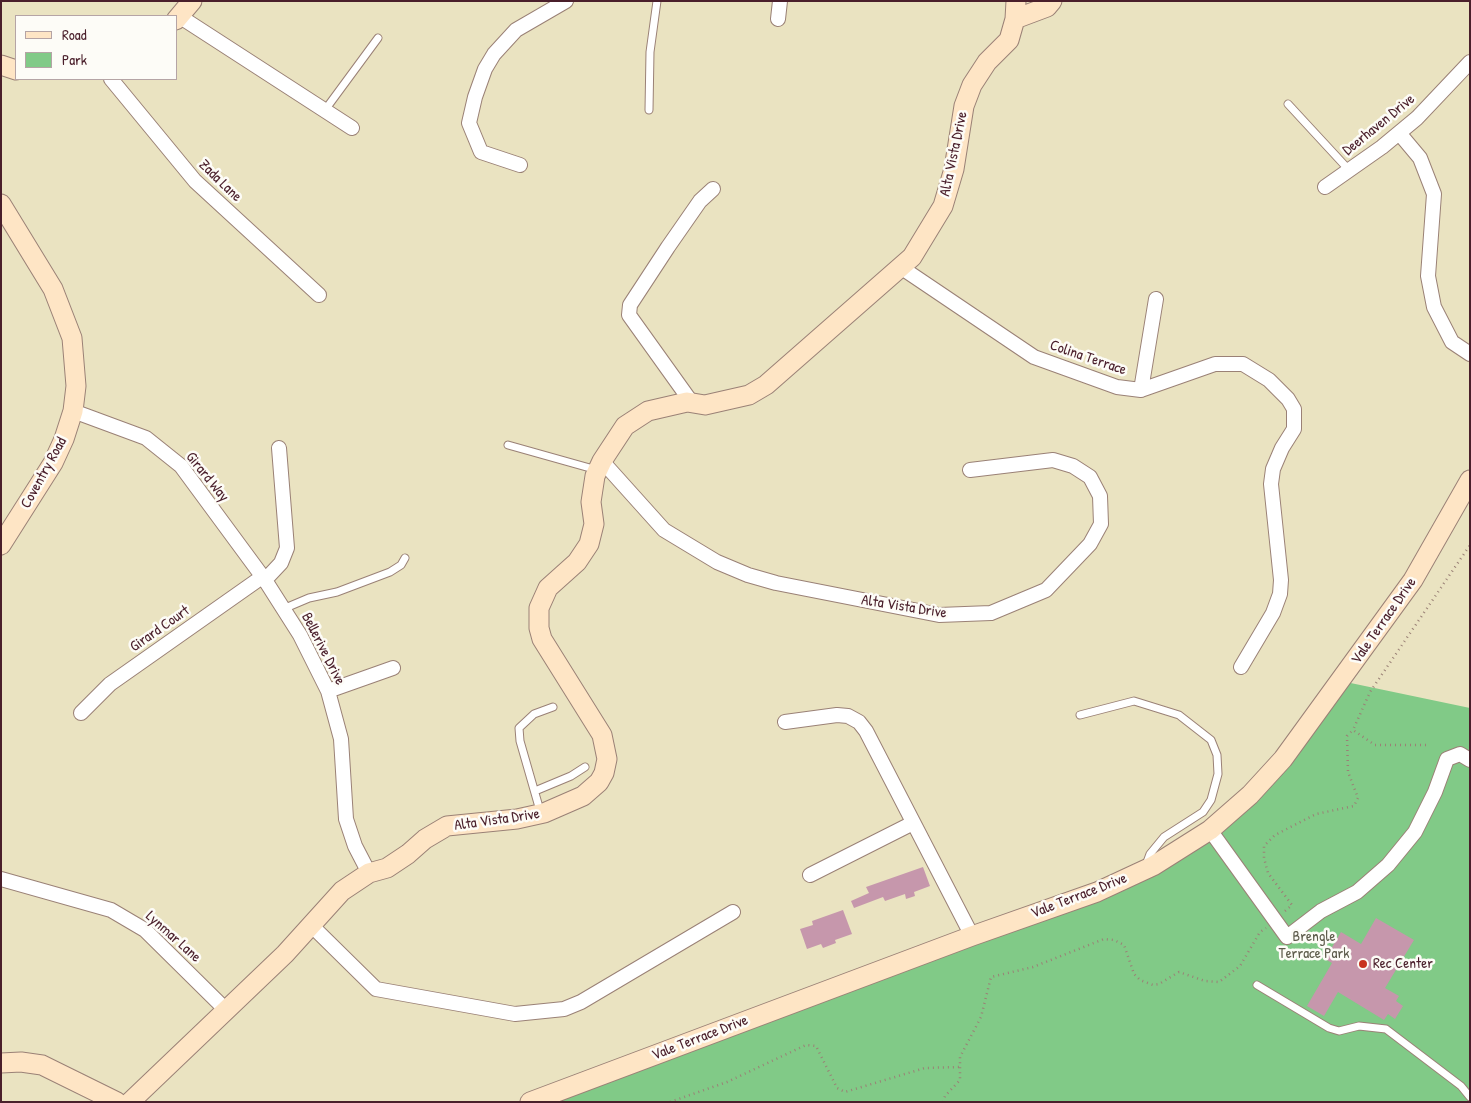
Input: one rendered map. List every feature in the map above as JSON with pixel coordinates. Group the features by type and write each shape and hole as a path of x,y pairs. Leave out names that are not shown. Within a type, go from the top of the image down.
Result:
{"street":[{"path":"192,1 178,18 352,128"},
{"path":"520,165 481,152 469,123 474,97 485,69 499,48 516,30 566,1"},
{"path":"778,19 780,1"},
{"path":"1015,10 1046,7 1052,1"},
{"name":"Alta Vista Drive","path":"130,1102 284,954 342,891 369,873 386,868 408,854 425,839 447,826 517,819 541,814 571,802 593,789 604,773 606,759 602,734 547,646 539,628 539,608 548,588 578,562 589,544 594,524 592,502 600,466 625,426 648,411 664,406 692,403 705,404 749,395 766,385 902,268 912,257 943,206 954,169 964,106 972,85 987,62 1010,40 1015,10"},
{"name":"Deerhaven Drive","path":"1325,187 1417,118 1470,62"},
{"path":"1,65 15,70"},
{"name":"Zada Lane","path":"112,80 195,181 319,295"},
{"path":"1399,133 1420,158 1434,194 1428,276 1434,308 1452,342 1470,354"},
{"path":"692,403 628,315 630,305 678,232 700,201 713,189"},
{"name":"Coventry Road","path":"1,204 53,289 72,338 76,386 73,411 64,439 53,463 1,545"},
{"name":"Colina Terrace","path":"902,268 1034,357 1117,387 1141,390 1215,364 1243,364 1269,380 1288,399 1294,409 1294,429 1282,448 1273,469 1271,484 1282,580 1280,594 1273,613 1241,666"},
{"path":"1141,390 1156,299"},
{"name":"Girard Way","path":"73,411 146,438 181,466 264,578"},
{"path":"264,578 281,563 287,548 279,448"},
{"name":"Alta Vista Drive","path":"600,466 664,530 717,562 748,575 776,583 939,615 991,613 1046,590 1090,544 1101,524 1100,496 1090,477 1073,466 1053,460 970,470"},
{"name":"Vale Terrace Drive","path":"530,1102 972,936 1097,892 1144,870 1210,830 1250,795 1283,759 1413,580 1470,480"},
{"name":"Bellerive Drive","path":"264,578 300,635 328,691 341,739 346,818 355,846 369,873"},
{"name":"Girard Court","path":"82,712 110,684 264,578"},
{"path":"328,691 394,668"},
{"path":"785,722 837,715 848,716 859,722 866,731 972,936"},
{"path":"1210,830 1287,937 1321,911 1357,892 1388,866 1415,832 1435,792 1447,759 1460,754 1470,760"},
{"path":"810,875 913,823"},
{"name":"Lynmar Lane","path":"1,879 112,910 145,930 226,1010"},
{"path":"311,925 376,989 515,1014 564,1009 582,1002 733,912"},
{"path":"1,1063 21,1062 42,1065 105,1099"}],"lane":[{"path":"649,110 650,52 657,1"},
{"path":"325,110 378,38"},
{"path":"1288,104 1349,170"},
{"path":"508,444 600,466"},
{"path":"283,609 309,598 337,592 390,572 401,565 405,558"},
{"path":"1080,715 1134,701 1179,715 1211,740 1217,755 1218,774 1211,800 1203,812 1164,837 1150,854 1144,870"},
{"path":"541,814 520,741 520,728 534,714 554,707"},
{"path":"535,791 571,776 585,767"},
{"path":"1257,985 1329,1028 1339,1031 1359,1026 1386,1029 1461,1086 1470,1097"}],"path":[{"path":"944,1102 945,1096 960,1080 960,1057 981,1017 991,977 1033,967 1104,939 1114,940 1124,945 1134,974 1140,980 1153,985 1159,984 1179,972 1204,981 1220,982 1240,966 1260,932 1292,905 1268,873 1264,858 1264,846 1275,835 1316,814 1354,806 1358,798 1348,772 1347,736 1353,730 1370,692 1470,545"},
{"path":"1353,730 1375,745 1426,745"},
{"path":"670,1102 727,1082 806,1045 816,1046 837,1088 845,1092 925,1068 959,1067"}],"green space":[{"name":"Brengle Terrace Park","path":"1341,681 1470,708 1470,1102 530,1102 1113,885 1209,830"}],"building":[{"path":"923,867 930,886 914,892 915,896 906,899 905,894 885,901 883,897 854,908 851,901 869,893 866,887"},
{"path":"843,910 852,934 835,940 836,943 823,948 821,944 807,949 800,929 813,925 812,921"},
{"name":"Rec Center","path":"1376,918 1414,940 1385,988 1399,996 1396,1001 1403,1006 1395,1019 1388,1014 1384,1020 1338,992 1324,1016 1307,1006 1332,963 1325,959 1341,932 1361,944"}],"place":[{"name":"Rec Center","path":"1363,964"}]}
